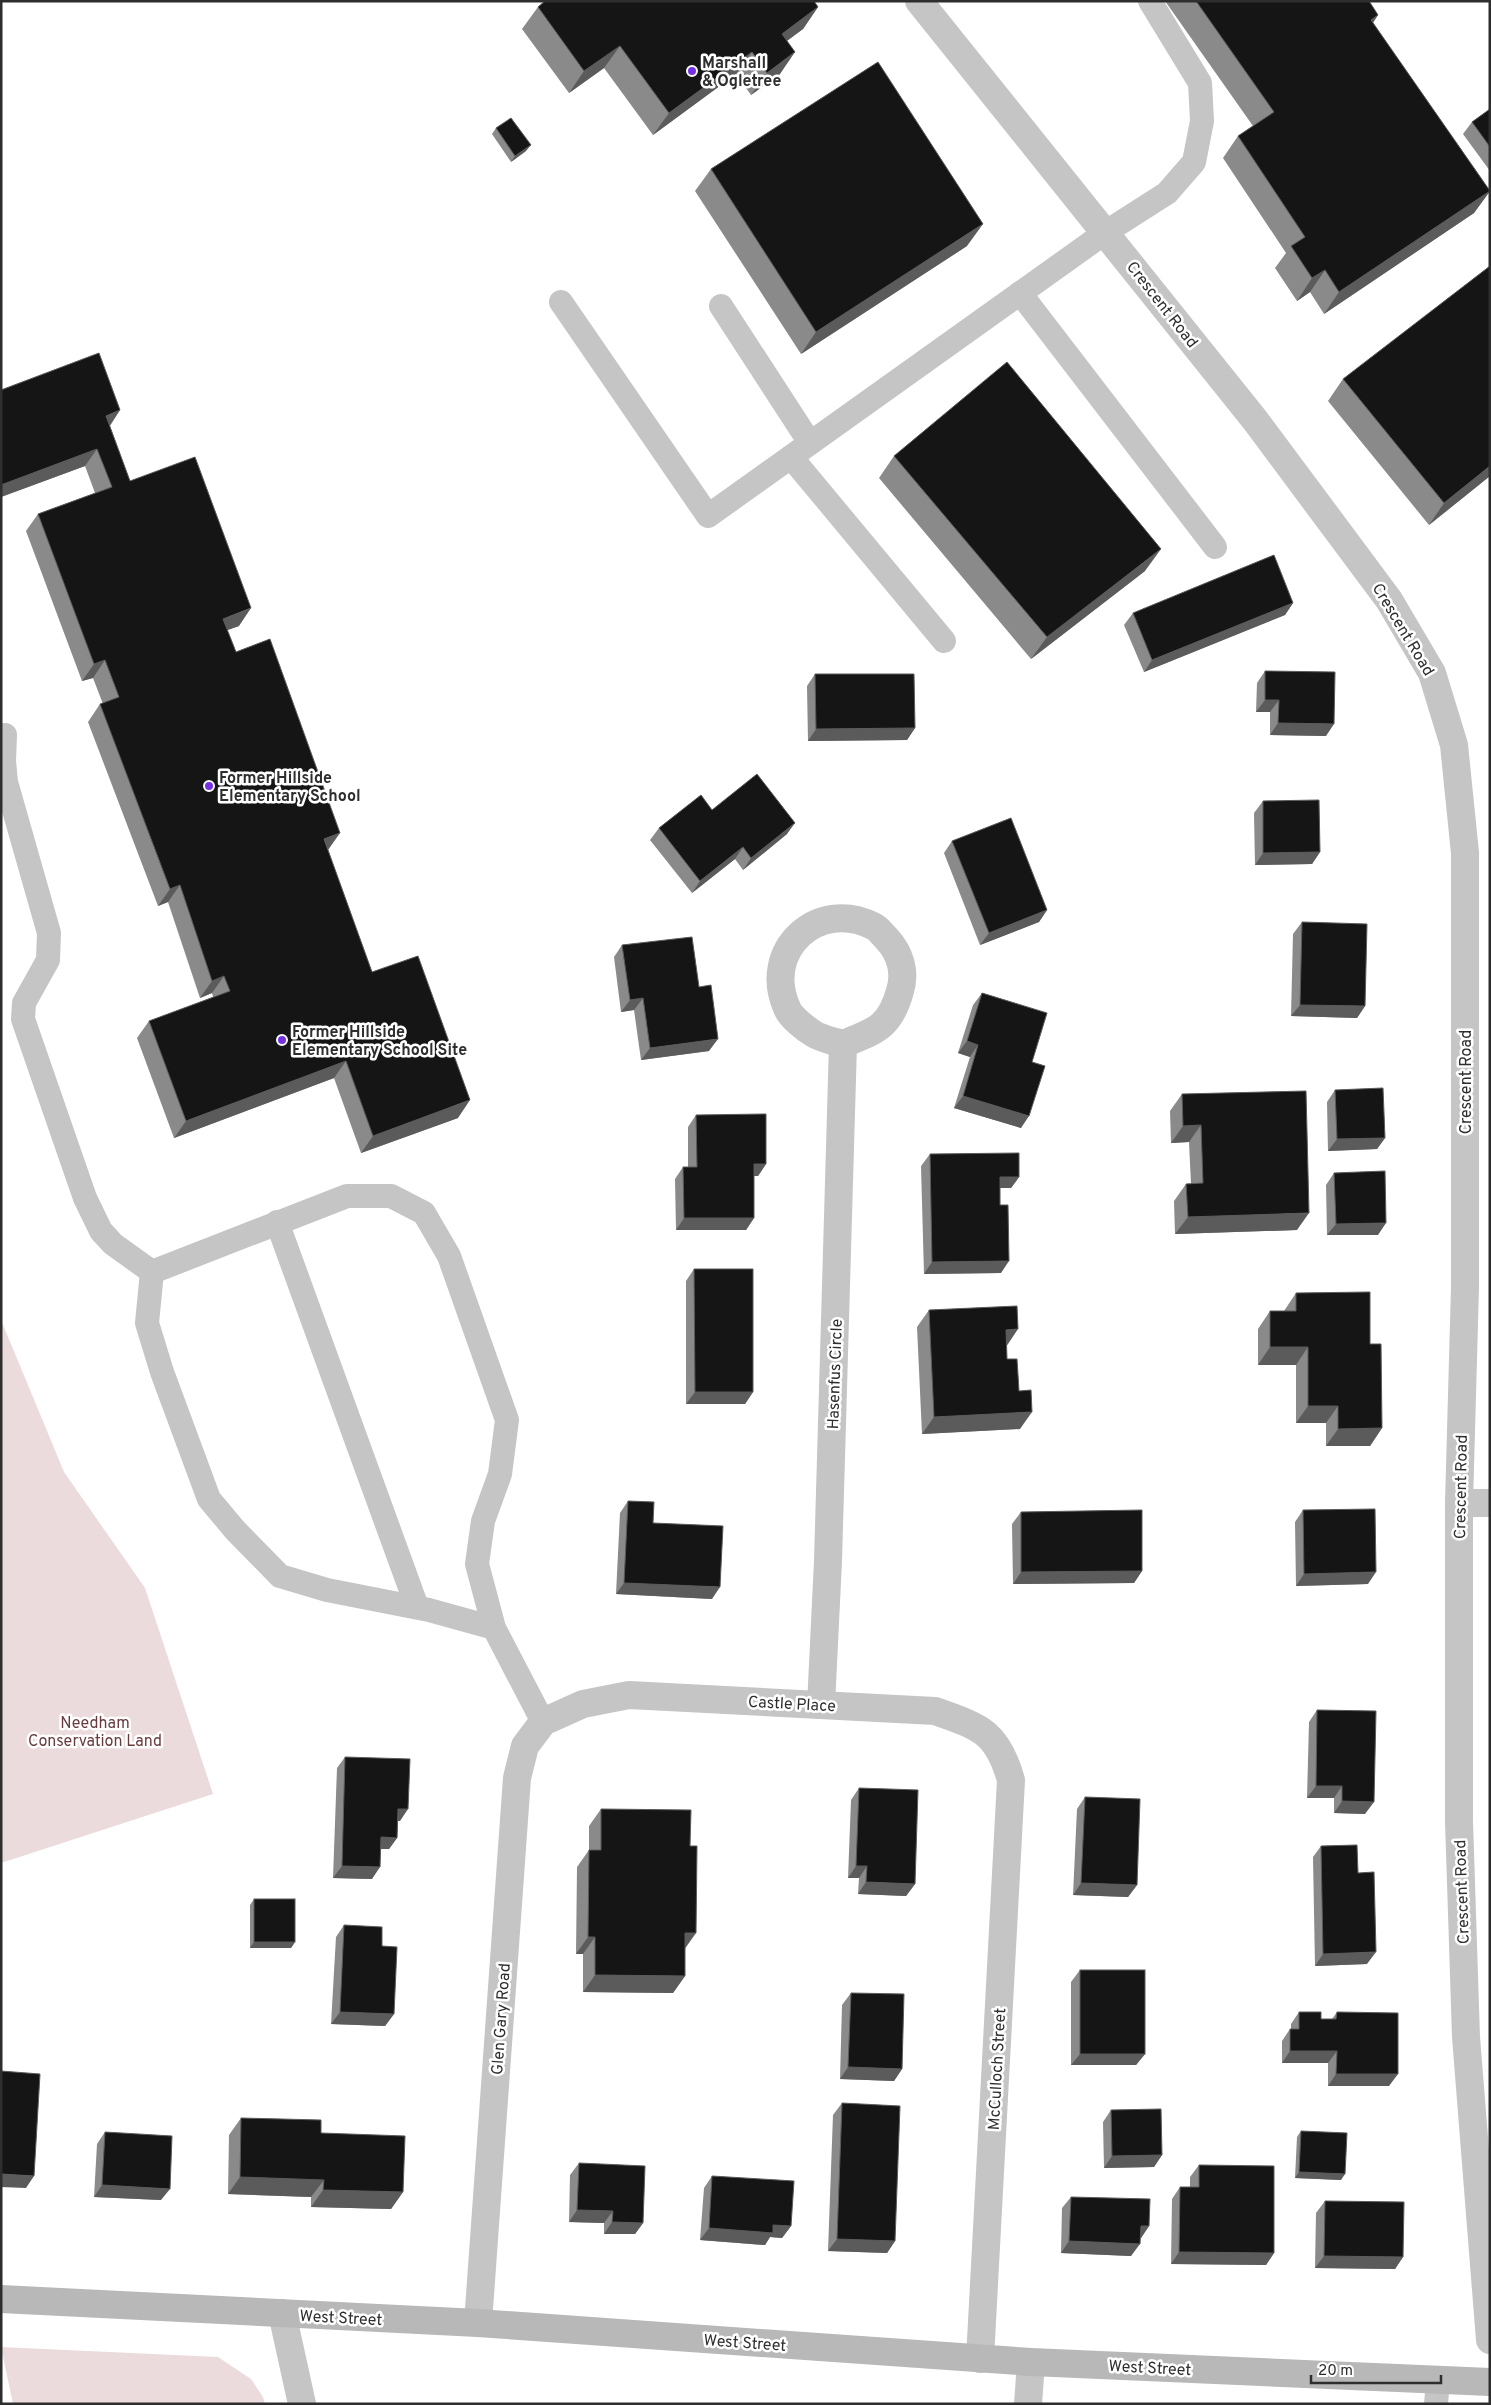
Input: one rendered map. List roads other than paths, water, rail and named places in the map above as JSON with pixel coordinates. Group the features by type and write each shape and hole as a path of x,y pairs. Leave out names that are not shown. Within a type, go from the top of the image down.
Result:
{"street":[{"name":"Crescent Road","path":"919,1 1255,420 1390,600 1432,673 1454,745 1464,853 1464,1287 1459,1503 1459,1821 1466,2036 1490,2340"},
{"path":"841,917 874,926 896,949 904,978 895,1011 875,1032 843,1044 816,1035 787,1010 779,981 787,949 805,928 841,917"},
{"name":"Hasenfus Circle","path":"822,1705 843,1044"},
{"path":"1459,1503 1490,1503"},
{"name":"Castle Place","path":"543,1722 583,1704 629,1695 935,1711 967,1722 989,1735 1004,1756 1011,1780"},
{"name":"Glen Gary Road","path":"478,2323 517,1778 525,1746 543,1722"},
{"name":"McCulloch Street","path":"980,2359 1011,1780"},
{"name":"West Street","path":"1,2299 478,2323 1437,2392 1490,2382"},
{"path":"282,2313 302,2404"},
{"path":"1028,2404 1031,2362"}],"lane":[{"path":"561,302 708,516 1106,232 1167,193 1194,162 1202,121 1200,83 1150,1"},
{"path":"1020,293 1215,547"},
{"path":"721,306 810,443"},
{"path":"791,457 944,641"},
{"path":"5,736 4,761 6,782 49,933 48,960 24,1004 23,1019 84,1198 101,1231 113,1244 152,1272"},
{"path":"152,1272 347,1196 391,1196 424,1213 449,1256 507,1420 500,1474 483,1521 477,1564 494,1628 543,1722"},
{"path":"277,1222 416,1607"},
{"path":"152,1272 147,1323 162,1372 209,1499 235,1530 280,1576 327,1590 416,1607 494,1628"}],"place":[{"name":"Marshall & Ogletree","path":"692,71"},
{"name":"Former Hillside Elementary School","path":"209,786"},
{"name":"Former Hillside Elementary School Site","path":"282,1040"}],"park label":[{"name":"Needham Conservation Land","path":"95,1731"}]}
